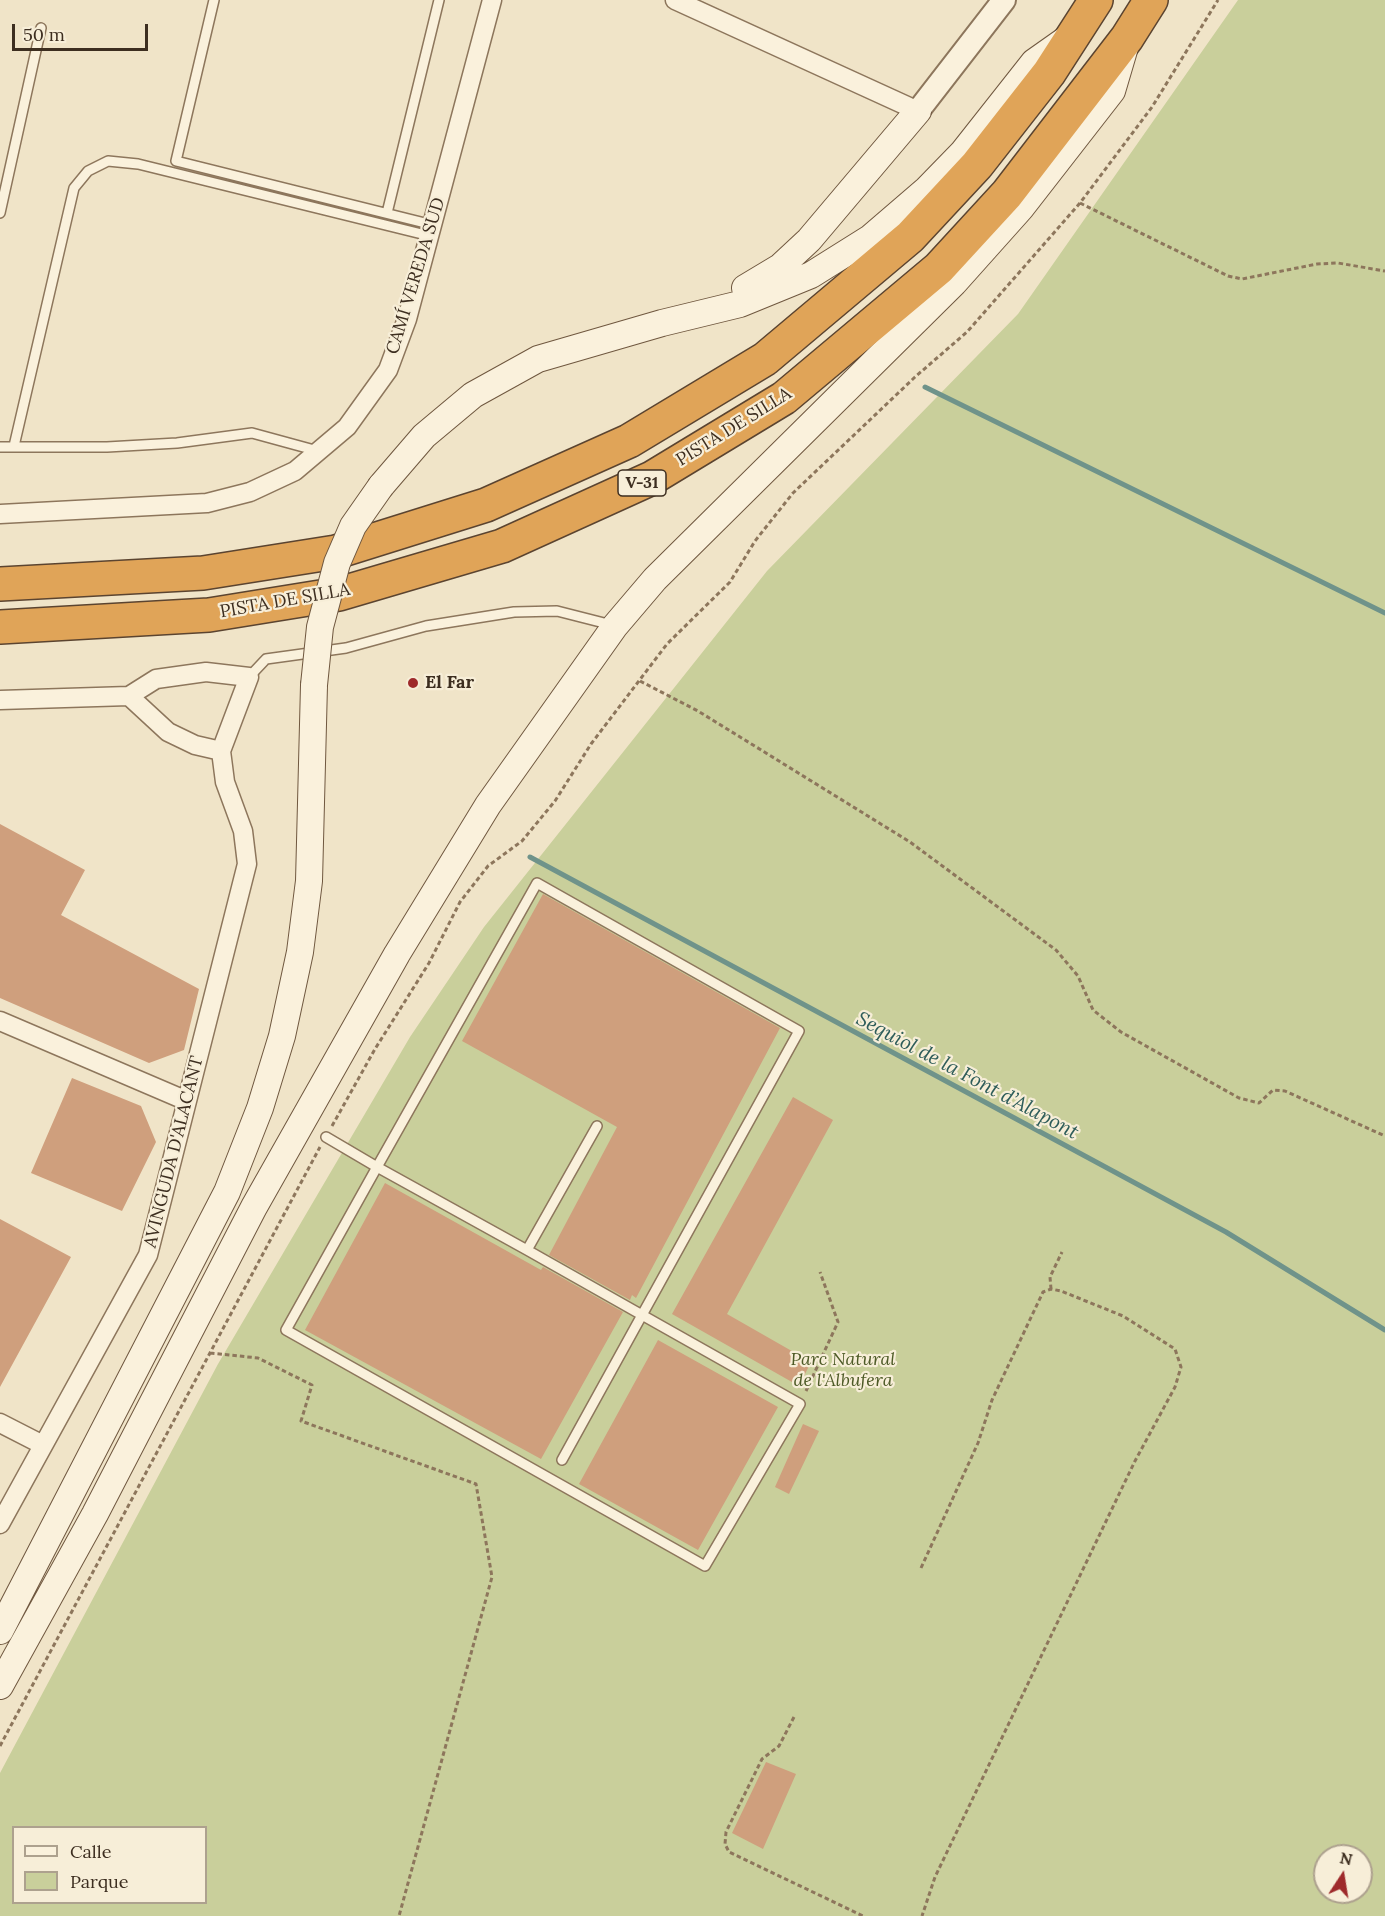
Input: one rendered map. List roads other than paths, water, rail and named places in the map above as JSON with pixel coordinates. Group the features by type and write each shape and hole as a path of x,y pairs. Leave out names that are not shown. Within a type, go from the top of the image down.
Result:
{"highway":[{"name":"V-31","path":"0,584 203,573 336,552 486,505 629,441 765,359 910,237 977,165 1048,73 1096,0"},
{"name":"V-31","path":"1127,38 1151,0"},
{"name":"PISTA DE SILLA","path":"0,627 209,615 339,594 502,546 652,478 784,398 939,268 1006,194 1127,38"}],"main road":[{"path":"0,1631 227,1192 260,1108 282,1036 300,952 309,881 314,685 320,627 338,563 353,526 381,486 424,436 472,395 538,359 662,323 740,304 811,275 870,238 927,189 963,152 1034,62 1076,32"},
{"path":"0,1686 95,1514 254,1207 397,954 482,815 615,626 655,579 954,283 1021,208 1112,91 1127,38"},
{"path":"662,323 720,300 780,267 827,220 918,111"}],"street":[{"name":"CAMÍ VEREDA SUD","path":"0,514 207,504 250,492 295,471 347,427 388,370 407,319 492,0"},
{"path":"675,0 918,111 1004,0"},
{"path":"0,700 129,696 156,679 206,672 249,677 221,751 195,745 168,732 129,696"},
{"name":"AVINGUDA D'ALACANT","path":"0,1524 148,1256 247,864 243,831 225,782 221,751"},
{"path":"0,1021 186,1101"},
{"path":"0,1423 43,1445"}],"lane":[{"path":"213,0 176,161 387,213 431,230"},
{"path":"387,213 439,0"},
{"path":"0,213 41,28"},
{"path":"14,446 74,188 88,171 108,161 138,164 431,230"},
{"path":"0,447 107,447 177,443 252,433 318,451"},
{"path":"249,677 266,659 346,648 426,626 514,612 557,611 615,626"},
{"path":"326,1137 377,1167 527,1250 642,1315 800,1404 705,1566 286,1330 377,1167 537,883 799,1031 642,1315 562,1460"},
{"path":"527,1250 597,1126"}],"waterway":[{"path":"925,387 1385,613"},
{"name":"Sequiol de la Font d’Alapont","path":"530,857 1226,1232 1385,1330"}],"place":[{"name":"El Far","path":"413,683"}],"park label":[{"name":"Parc Natural de l'Albufera","path":"843,1370"}]}
